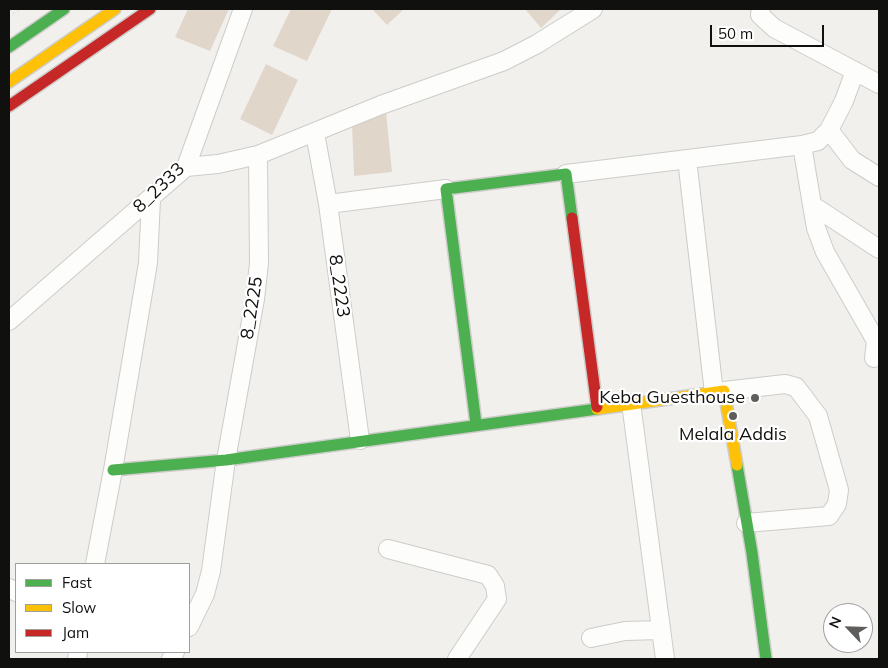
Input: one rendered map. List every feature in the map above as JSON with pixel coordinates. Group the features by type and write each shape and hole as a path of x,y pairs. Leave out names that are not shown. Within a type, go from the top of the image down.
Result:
{"street":[{"path":"9,47 64,9"},
{"path":"9,82 115,9"},
{"path":"9,106 150,9"},
{"name":"8_2333","path":"9,321 186,167 243,9"},
{"path":"186,167 218,164 258,155 381,105 504,61 537,44 593,9"},
{"path":"761,9 760,15 774,28 879,84"},
{"path":"328,204 802,145 818,141 829,130 844,102 854,71"},
{"path":"829,130 852,160 879,177"},
{"name":"8_2223","path":"315,133 328,204 360,440"},
{"path":"802,145 816,228 825,252 876,341 874,358"},
{"name":"8_2225","path":"190,625 205,594 211,571 226,460 259,263 258,155"},
{"path":"686,159 719,392 746,524 766,659"},
{"path":"566,174 597,407"},
{"path":"446,189 476,424"},
{"path":"95,563 114,470 148,263 151,199"},
{"path":"812,205 879,249"},
{"path":"114,470 226,460 597,407 719,392 785,384 796,387 818,416 839,490 837,504 829,516 746,524"},
{"path":"631,404 665,659"},
{"path":"388,549 488,576 495,586 497,600 457,659"},
{"path":"591,638 625,632 661,630"}],"path":[{"path":"9,16 20,9"}],"building":[{"path":"188,9 229,9 210,51 175,37"},
{"path":"291,9 332,9 307,61 273,46"},
{"path":"372,9 404,9 387,25"},
{"path":"525,9 561,9 541,28"},
{"path":"266,64 298,80 272,135 240,119"},
{"path":"386,112 392,172 354,176 352,125"}],"traffic: fast":[{"path":"9,47 64,9"},
{"path":"476,424 446,189 566,174 572,218"},
{"path":"113,470 226,460 597,409"},
{"path":"737,465 752,553 766,659"}],"traffic: slow":[{"path":"9,82 115,9"},
{"path":"597,409 724,391 737,465"}],"traffic: jam":[{"path":"9,106 150,9"},
{"path":"572,218 597,407"}],"place":[{"name":"Keba Guesthouse","path":"755,398"},
{"name":"Melala Addis","path":"733,416"}]}
